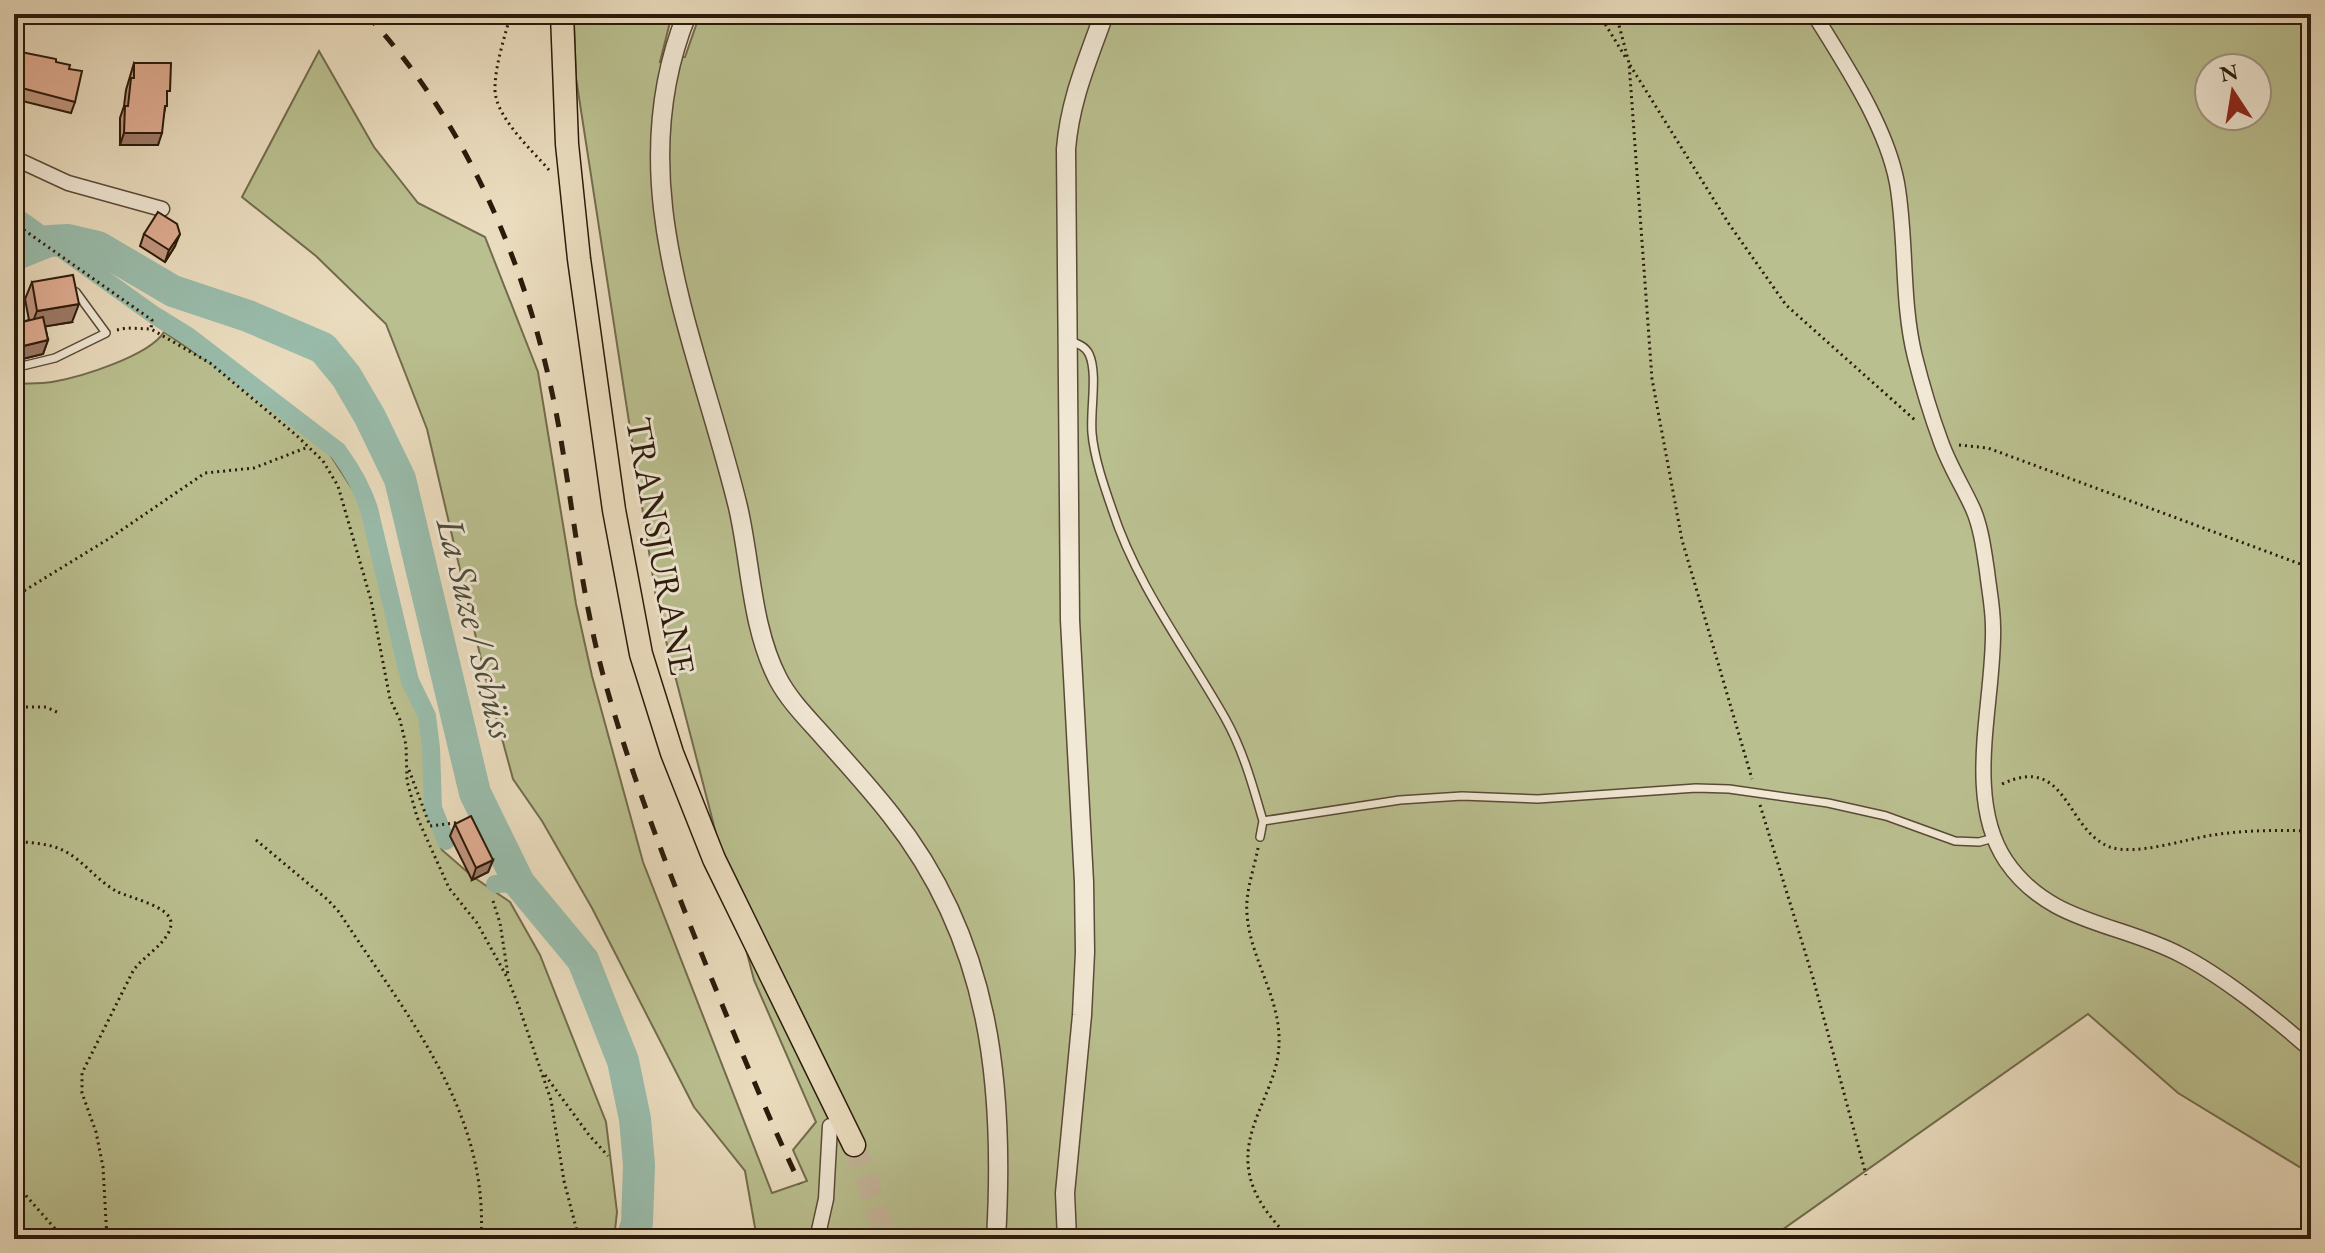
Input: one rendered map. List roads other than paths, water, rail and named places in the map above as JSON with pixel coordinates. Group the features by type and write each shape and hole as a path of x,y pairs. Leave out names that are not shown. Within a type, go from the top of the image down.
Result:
{"main road":[{"name":"TRANSJURANE","path":"562,14 563,87 579,259 614,510 641,654 655,704 696,816 854,1145"}],"street":[{"path":"687,14 674,50 660,115 658,146 662,217 672,269 741,521 762,639 780,683 799,710 892,816 917,850 938,887 968,958 980,991 996,1086 999,1185 996,1239"},
{"path":"1067,1239 1065,1193 1085,952 1070,620 1066,197 1069,117 1104,14"},
{"path":"1814,14 1865,103 1896,179 1915,356 1941,443 1975,513 1993,627 1984,793 1994,838 2006,861 2039,897 2063,912 2133,933 2183,955 2215,975 2311,1050"},
{"path":"14,158 68,183 162,209"},
{"path":"817,1239 826,1199 830,1126"}],"lane":[{"path":"14,368 55,358 106,333 76,292"},
{"path":"1067,341 1085,347 1091,357 1092,436 1112,510 1131,557 1160,614 1227,721 1247,767 1263,821 1260,837"},
{"path":"1263,821 1360,804 1462,796 1538,799 1696,788 1755,791 1828,803 1886,816 1955,841 1979,842 1994,838"},
{"path":"830,1126 831,1099"}],"waterway":[{"path":"14,215 188,336 338,451 343,458 360,486 369,509 410,681 427,716 433,808 446,841"},
{"name":"La Suze / Schüss","path":"14,255 49,241 68,240 98,247 173,291 248,316 323,348 346,376 400,479 475,793 519,883 583,960 623,1061 635,1119 639,1165 637,1223 632,1239"},
{"path":"495,884 519,883"},
{"path":"637,1223 642,1239"}],"tunnel":[{"path":"854,1145 887,1239"}],"railway":[{"path":"366,14 437,105 492,207 514,260 547,371 588,611 622,739 696,940 800,1184"}]}
